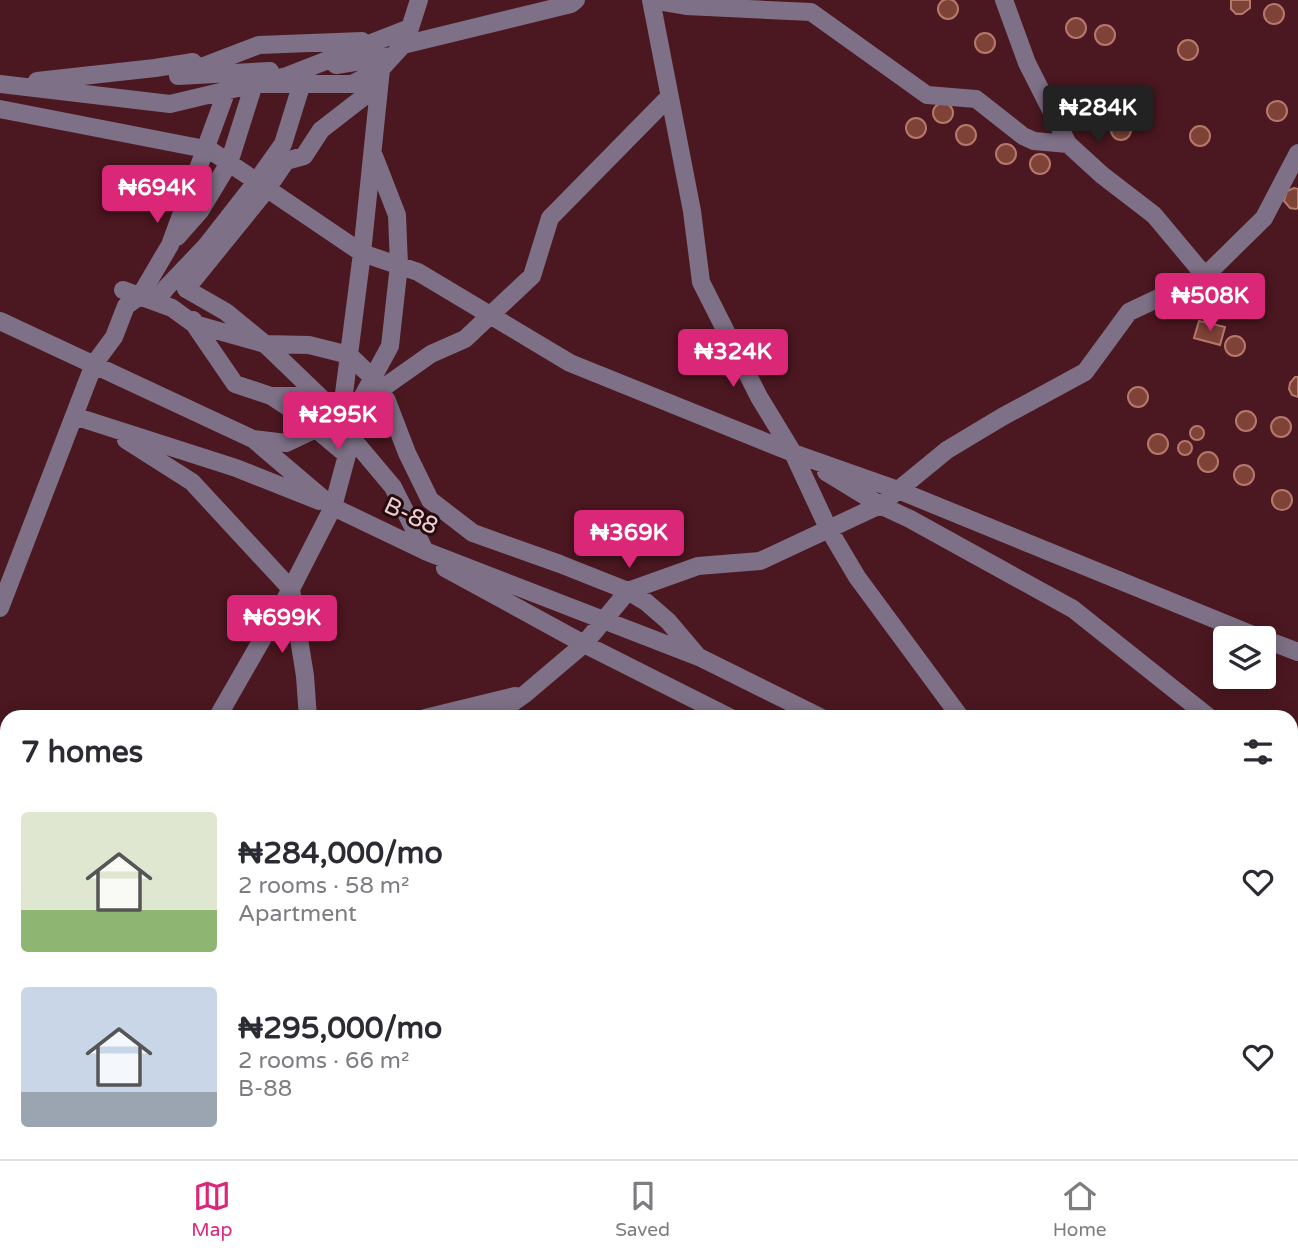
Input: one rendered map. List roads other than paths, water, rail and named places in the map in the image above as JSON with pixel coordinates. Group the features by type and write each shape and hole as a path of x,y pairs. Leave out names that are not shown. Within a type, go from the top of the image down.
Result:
{"street":[{"path":"222,710 291,589 333,507 347,455 341,417 372,153 393,57 419,0"},
{"path":"393,57 378,41 258,45 177,76 302,77 393,57 571,4 576,0"},
{"path":"955,710 857,578 828,528 793,453 759,397 701,282 692,211 651,0 686,6 811,12 928,95 976,99 1023,136 1034,141 1068,144"},
{"path":"1004,0 1027,63 1068,144 1102,175 1154,215 1205,276"},
{"path":"2,84 170,104 287,76 302,77 378,41"},
{"path":"2,84 155,68 228,57"},
{"path":"0,608 94,364 114,337 126,306 206,246 286,161 304,156 321,130 393,57"},
{"path":"194,324 186,289 262,185 283,144 302,77"},
{"path":"170,245 200,211 229,163 254,83"},
{"path":"147,291 170,245 227,90"},
{"path":"253,439 285,443 341,417 352,416 361,400 376,384 465,339 532,276 550,218 669,97"},
{"path":"0,109 210,150 362,253 418,272 569,363 793,453 898,490 1231,626"},
{"path":"372,153 397,215 399,265 390,346 376,384"},
{"path":"502,710 584,644 628,591 698,566 760,561 880,505 947,450 1085,372 1129,312 1205,276 1264,218 1298,153"},
{"path":"147,291 186,289 226,312 265,344 341,417 356,443 393,487 425,551"},
{"path":"147,291 194,324 235,384 271,397 297,413 347,455"},
{"name":"B-88","path":"0,321 253,439 333,507 425,551 699,657 806,710"},
{"path":"194,324 265,344 309,345 349,355 376,384 387,401 407,453 430,500 472,533 628,591 668,621 699,657"},
{"path":"271,397 318,396"},
{"path":"74,416 236,468 333,507 584,644 714,710"},
{"path":"104,426 192,482 291,589 305,676 307,710"},
{"path":"793,453 880,505 1073,609 1200,710"},
{"path":"1276,644 1298,652"},
{"path":"458,710 525,694"}]}
